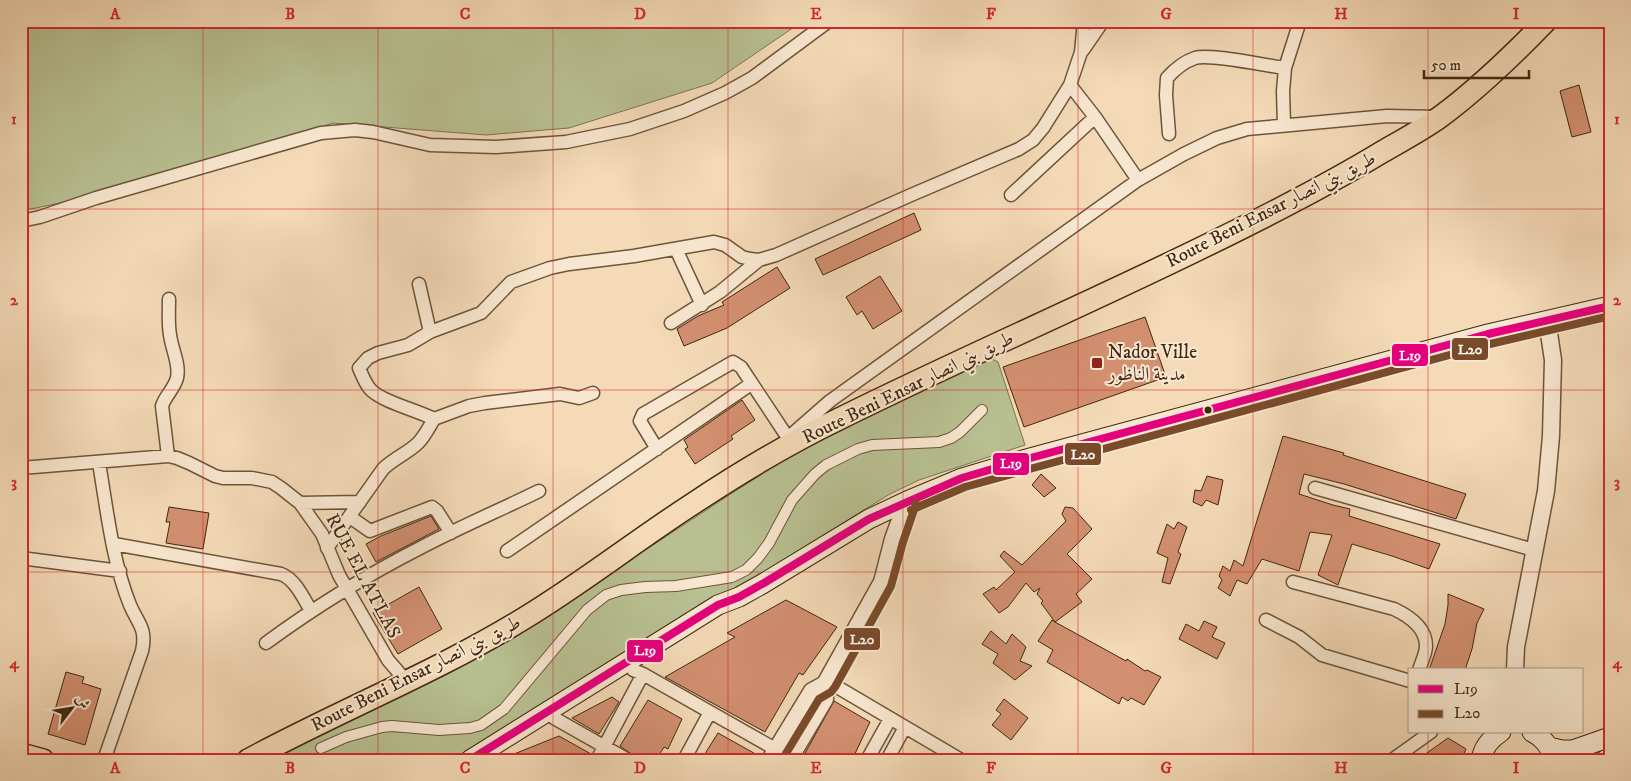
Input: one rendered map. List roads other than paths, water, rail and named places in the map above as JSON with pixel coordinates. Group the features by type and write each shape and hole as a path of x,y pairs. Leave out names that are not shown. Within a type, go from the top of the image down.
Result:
{"main road":[{"name":"Route Beni Ensar طريق بني انصار","path":"253,758 311,727 465,653 557,598 690,506 752,467 838,419 1117,289 1272,214 1336,180 1440,117 1505,61 1546,21"},
{"path":"470,760 718,605 739,597 869,519 962,478 1488,334 1610,306"},
{"path":"487,760 554,718 638,672 723,613 739,597"},
{"path":"1535,734 1543,739 1552,753 1562,750 1573,750 1610,737"},
{"path":"21,754 43,760"},
{"path":"1605,760 1610,758"}],"street":[{"path":"21,221 40,217 88,201 321,133 355,130 386,134 430,145 496,147 566,142 630,129 684,111 725,93 752,78 829,21"},
{"path":"671,324 720,292 759,260 776,255 1020,149 1043,128 1070,85 1081,52 1084,21"},
{"path":"1081,52 1103,21"},
{"path":"1284,125 1283,91 1285,68 1300,21"},
{"path":"1169,134 1166,94 1167,78 1180,65 1197,57 1221,58 1285,68"},
{"path":"1070,85 1095,117 1138,180"},
{"path":"752,467 830,401 1138,180 1184,154 1217,138 1247,129 1387,116 1440,117"},
{"path":"1011,195 1095,117"},
{"path":"434,419 378,396 370,389 363,378 360,368 368,358 378,353 408,345 430,332 481,313 511,282 550,268 714,242 725,245 742,257 759,260"},
{"path":"676,249 702,305"},
{"path":"419,284 430,332"},
{"path":"168,456 162,406 164,399 177,378 177,364 170,335 169,300"},
{"path":"1515,668 1516,647 1546,491 1551,436 1553,360 1547,320"},
{"path":"657,449 640,421 644,414 733,362 741,367 788,438"},
{"path":"507,552 751,384"},
{"path":"328,548 383,469 392,460 417,444 434,419 469,406 494,401 560,394 579,398 593,393"},
{"path":"321,748 346,737 382,727 392,726 439,730 470,728 481,725 504,709 587,610 606,595 621,590 676,586 732,577 746,570 758,558 769,543 792,500 815,474 826,465 858,449 872,445 939,442 951,438 960,432 982,410"},
{"name":"RUE EL ATLAS","path":"21,468 168,456 183,460 215,476 223,478 252,478 272,482 300,503 322,534 339,575 388,660 407,682"},
{"path":"99,463 120,571 128,600 144,636 142,651 104,760"},
{"path":"1315,488 1534,550"},
{"path":"266,643 311,611 421,547 539,491"},
{"path":"597,760 638,672 710,712 784,757 824,699 826,683 882,582 893,539 907,501"},
{"path":"300,503 360,502"},
{"path":"350,517 370,532 432,507 437,511 451,533"},
{"path":"114,544 281,574 292,582 311,611"},
{"path":"21,558 120,571"},
{"path":"1293,582 1402,612 1418,625 1424,634 1426,648 1420,668"},
{"path":"1266,620 1299,637 1322,655 1408,680"},
{"path":"1509,668 1516,647"},
{"path":"826,683 961,760"},
{"path":"684,760 710,712"},
{"path":"554,718 628,760"},
{"path":"867,760 890,719"},
{"path":"887,760 905,728"},
{"path":"1392,760 1429,734"}],"place":[{"name":"Nador Ville مدينة الناظور","path":"1097,363"}]}
